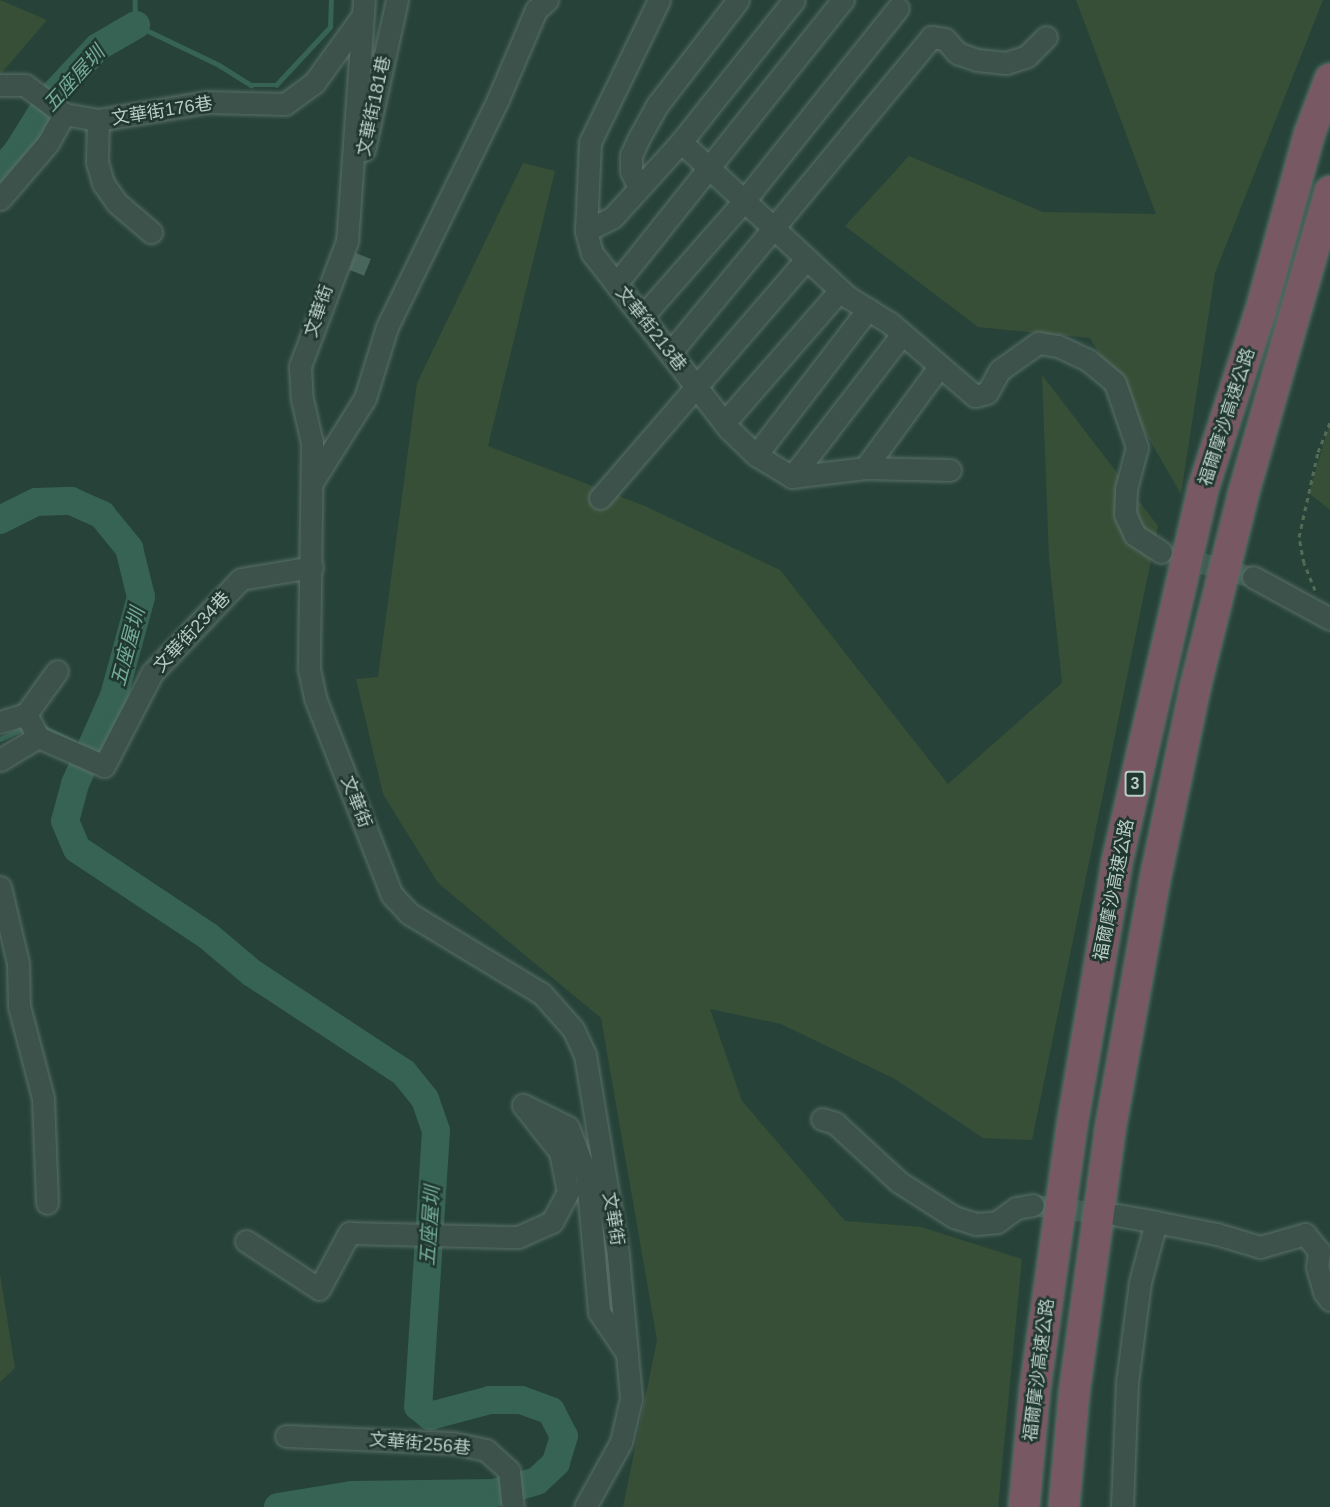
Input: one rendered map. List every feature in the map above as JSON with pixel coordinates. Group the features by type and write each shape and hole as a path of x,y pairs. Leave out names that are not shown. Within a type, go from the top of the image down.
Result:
{"highway":[{"name":"福爾摩沙高速公路","path":"1024,1507 1035,1389 1072,1126 1120,851 1203,489 1260,313 1309,135 1330,79"},
{"name":"福爾摩沙高速公路","path":"1064,1507 1074,1394 1110,1130 1157,870 1195,688 1243,495 1330,191"}],"street":[{"name":"文華街181巷","path":"350,212 397,0"},
{"name":"文華街213巷","path":"659,0 590,142 586,231 592,253 724,423 756,455 792,477"},
{"path":"639,188 631,171 631,155 640,136 658,104 738,0"},
{"path":"586,231 613,217 681,142 794,0"},
{"path":"616,284 709,171 843,0"},
{"path":"312,482 365,398 387,327 498,99 541,4"},
{"name":"文華街","path":"364,7 347,241 300,366 302,399 312,443 312,567 308,649 315,698 393,895 416,917 542,994 557,1006 580,1042 591,1082 618,1255 631,1399 626,1429 585,1507"},
{"name":"文華街176巷","path":"0,85 25,85 64,114 98,120 207,102 285,104 314,83 364,7"},
{"path":"642,317 743,202 898,8"},
{"path":"670,353 931,37 945,39 957,53 977,60 1006,63 1027,56 1046,37"},
{"path":"0,200 48,143 64,114"},
{"path":"98,120 97,162 103,183 117,203 151,232"},
{"path":"681,142 709,171 840,290 902,334 975,396 987,393 1000,370 1038,343 1058,346 1088,360 1115,383 1137,447 1126,489 1125,514 1135,535 1161,552"},
{"path":"600,498 806,259"},
{"path":"724,423 840,290"},
{"path":"756,455 868,309"},
{"path":"792,477 902,334"},
{"path":"865,468 939,367"},
{"path":"792,477 865,468 950,470"},
{"name":"文華街234巷","path":"30,723 104,766 152,673 241,579 312,567"},
{"path":"1253,577 1328,616"},
{"path":"0,760 30,723 57,670"},
{"path":"0,723 30,723"},
{"path":"0,887 18,963 19,1006 43,1098 47,1203"},
{"path":"246,1241 319,1289 349,1233 518,1237 552,1222 568,1192 560,1152 523,1105 568,1127 587,1177 599,1312 627,1352"},
{"path":"822,1119 835,1123 899,1182 954,1217 976,1224 997,1222 1016,1208 1033,1205"},
{"path":"1117,1215 1217,1234 1260,1247 1305,1234 1319,1251 1317,1267 1324,1292 1330,1300"},
{"path":"1122,1507 1127,1382 1140,1282 1156,1222"},
{"name":"文華街256巷","path":"286,1436 453,1443 486,1450 509,1471 513,1507"}],"path":[{"path":"1328,616 1304,563 1299,537 1318,453 1330,422"}],"green space":[{"path":"0,0 47,20 0,75"},
{"path":"1076,0 1323,0 1215,273 1181,494 1090,338 978,327 845,226 909,156 1043,212 1156,214"},
{"path":"523,163 555,171 488,446 645,506 780,570 948,784 1062,683 1049,558 1042,375 1158,526 1032,1140 983,1138 895,1079 781,1024 710,1009 742,1101 845,1221 921,1227 1022,1259 998,1507 623,1507 657,1340 601,1018 438,883 383,794 356,679 378,677 417,383"},
{"path":"1330,422 1330,510 1309,493"},
{"path":"0,1274 15,1368 0,1382"}],"building":[{"path":"356,253 371,259 364,276 349,270"}],"waterway":[{"path":"135,0 136,25 219,65 251,85 276,85 330,27 331,0"},
{"name":"五座屋圳","path":"0,172 17,152 52,96 98,47 136,25"},
{"name":"五座屋圳","path":"0,520 36,502 71,501 102,515 129,548 141,597 114,696 75,784 65,821 77,849 208,936 252,973 404,1073 425,1099 436,1131 418,1406 430,1416 490,1400 521,1400 551,1411 564,1436 556,1463 537,1481 494,1493 352,1495 278,1507"},
{"name":"五座屋圳","path":"41,726 74,742"},
{"name":"五座屋圳","path":"0,739 27,727"}],"tunnel":[{"path":"1173,555 1253,577"},
{"path":"1033,1205 1110,1214"}]}
